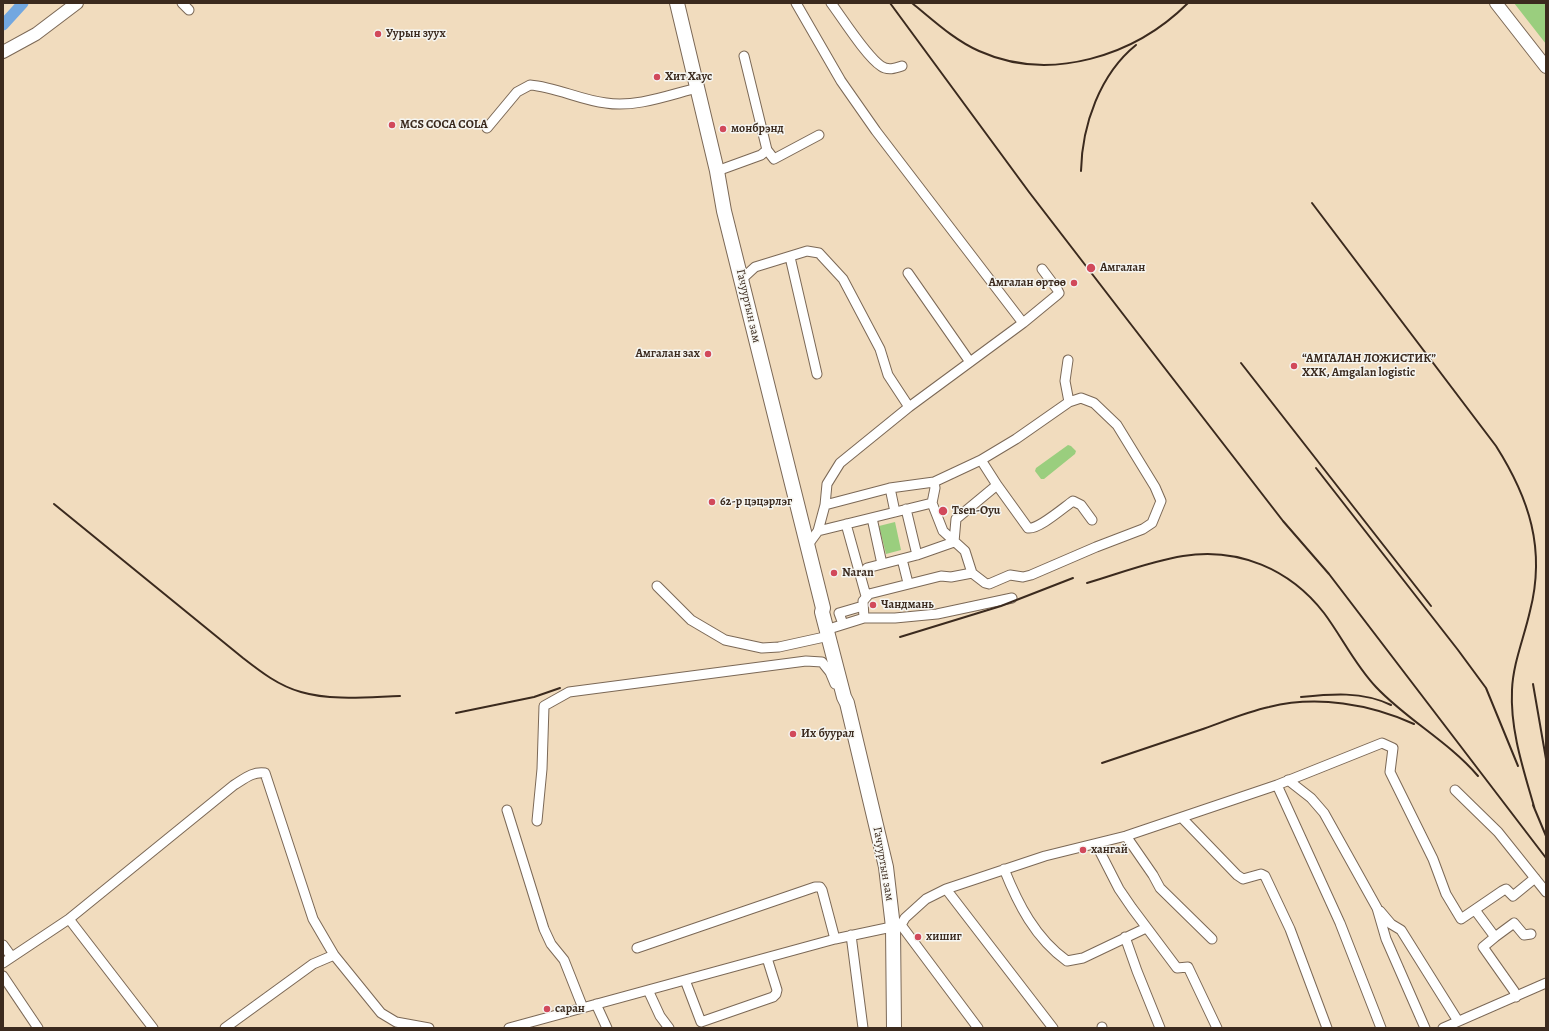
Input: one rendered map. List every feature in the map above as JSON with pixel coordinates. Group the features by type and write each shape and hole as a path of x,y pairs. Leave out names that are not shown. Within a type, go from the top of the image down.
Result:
{"highway":[{"name":"Гачууртын зам","path":"677,3 717,171 724,211 823,608 822,612 835,629 845,703 886,867 897,926 894,1028"}],"main road":[{"path":"3,52 36,34 77,3"},
{"path":"1496,3 1546,67"}],"street":[{"path":"182,3 189,10"},
{"path":"796,3 841,81 876,131 1023,323"},
{"path":"831,3 869,54 882,67 889,69 902,66"},
{"path":"744,56 767,150 774,159 819,135"},
{"path":"487,128 517,92 530,85 607,104 622,104 697,88"},
{"path":"717,171 761,155 767,150"},
{"path":"742,279 755,267 807,251 819,253 844,279 880,349 888,375 909,407"},
{"path":"790,257 817,374"},
{"path":"807,546 818,531 827,484 840,463 909,407 1023,323 1059,293 1042,269"},
{"path":"908,273 970,362"},
{"path":"1068,360 1065,381 1068,402"},
{"path":"824,505 890,488 934,482 981,460 1016,439 1068,402 1081,398 1094,403 1117,425 1160,496 1160,506 1152,523 1143,529 1096,547 1031,575 1023,577 1010,575 989,584 985,584 972,573 965,551 943,531 932,503 935,488 934,482"},
{"path":"981,460 1028,528 1039,525 1073,501 1081,505 1092,520"},
{"path":"954,542 956,519 997,485"},
{"path":"890,488 895,512"},
{"path":"818,531 932,503"},
{"path":"906,509 917,555"},
{"path":"872,518 882,564"},
{"path":"846,524 866,596 863,606 864,618"},
{"path":"866,568 917,555 954,542"},
{"path":"902,559 908,583"},
{"path":"866,596 908,583 941,576 951,577 972,573"},
{"path":"658,586 691,620 725,640 762,648 779,647 864,618 895,618 938,614 1012,598"},
{"path":"835,629 839,613 863,606"},
{"path":"537,821 542,769 544,706 569,692 822,662 830,672 845,703"},
{"path":"509,1028 835,939 897,926 926,899 946,889 1004,869 1126,836 1137,831 1182,818 1277,785 1382,744 1393,748 1390,772 1433,859 1446,894 1461,919 1506,889 1513,896 1535,878"},
{"path":"3,963 69,919 234,785 248,776 260,772 265,773 313,919 334,955 368,999 381,1013 398,1025 429,1028"},
{"path":"1288,780 1311,798 1324,813 1377,908 1391,924 1401,930 1458,1021"},
{"path":"1277,785 1340,923 1381,1028"},
{"path":"1455,790 1498,832 1546,892"},
{"path":"507,810 544,929 551,944 564,960 583,1008"},
{"path":"1182,818 1237,876 1243,879 1261,874 1265,876 1290,929 1327,1028"},
{"path":"1126,836 1164,892 1212,939"},
{"path":"1096,844 1119,888 1146,928 1177,968 1188,967 1217,1028"},
{"path":"1004,869 1012,890 1031,925 1054,951 1067,961 1083,958 1146,928"},
{"path":"637,948 815,887 822,890 835,939"},
{"path":"946,889 1053,1028"},
{"path":"1377,908 1386,938 1425,1028"},
{"path":"1475,910 1495,937"},
{"path":"69,919 153,1028"},
{"path":"1516,997 1483,947 1514,923 1524,935 1531,934"},
{"path":"897,926 978,1028"},
{"path":"851,935 863,1028"},
{"path":"1125,937 1136,971 1160,1028"},
{"path":"3,944 12,956"},
{"path":"225,1028 313,964 334,955"},
{"path":"685,980 701,1022 773,997 777,990 767,958"},
{"path":"3,976 38,1028"},
{"path":"1443,1028 1546,983"},
{"path":"648,990 660,1016 669,1028"},
{"path":"596,1004 607,1028"},
{"path":"542,1019 547,1028"}],"green space":[{"path":"1514,3 1546,3 1546,44"},
{"path":"1068,445 1076,451 1075,454 1044,479 1041,479 1035,471 1036,468"},
{"path":"895,522 901,550 886,554 879,526"}],"waterway":[{"path":"3,25 23,3"}],"railway":[{"path":"890,3 1029,192 1283,521 1329,574 1546,858"},
{"path":"912,3 944,29 979,51 1006,60 1034,64 1062,64 1090,59 1117,50 1143,37 1167,22 1188,3"},
{"path":"1081,171 1085,136 1095,102 1112,70 1136,45"},
{"path":"1312,203 1496,446 1508,465 1525,505 1535,545 1536,566 1530,611 1514,670 1512,705 1515,736 1535,810"},
{"path":"1241,363 1431,606"},
{"path":"1316,468 1486,688 1518,766"},
{"path":"54,504 243,658 263,673 285,686 301,692 325,697 350,698 400,696"},
{"path":"1087,583 1159,561 1203,554 1243,558 1279,573 1295,584 1324,613 1362,670 1376,687 1401,710 1454,752 1478,776"},
{"path":"900,637 1001,606 1073,578"},
{"path":"1533,684 1546,759"},
{"path":"456,713 534,697 560,688"},
{"path":"1301,697 1324,695 1358,696 1369,697 1391,705"},
{"path":"1102,763 1234,717 1287,703 1324,702 1343,704 1380,711 1414,724"},
{"path":"1533,805 1546,836"}],"place":[{"name":"Уурын зуух","path":"378,34"},
{"name":"Хит Хаус","path":"657,77"},
{"name":"MCS COCA COLA","path":"392,125"},
{"name":"монбрэнд","path":"723,129"},
{"name":"Амгалан","path":"1091,268"},
{"name":"Амгалан өртөө","path":"1074,283"},
{"name":"Амгалан зах","path":"708,354"},
{"name":"“АМГАЛАН ЛОЖИСТИК” ХХК, Amgalan logistic","path":"1294,366"},
{"name":"62-р цэцэрлэг","path":"712,502"},
{"name":"Tsen-Oyu","path":"943,511"},
{"name":"Naran","path":"834,573"},
{"name":"Чандмань","path":"873,605"},
{"name":"Их буурал","path":"793,734"},
{"name":"хангай","path":"1083,850"},
{"name":"хишиг","path":"918,937"},
{"name":"саран","path":"547,1009"}]}
